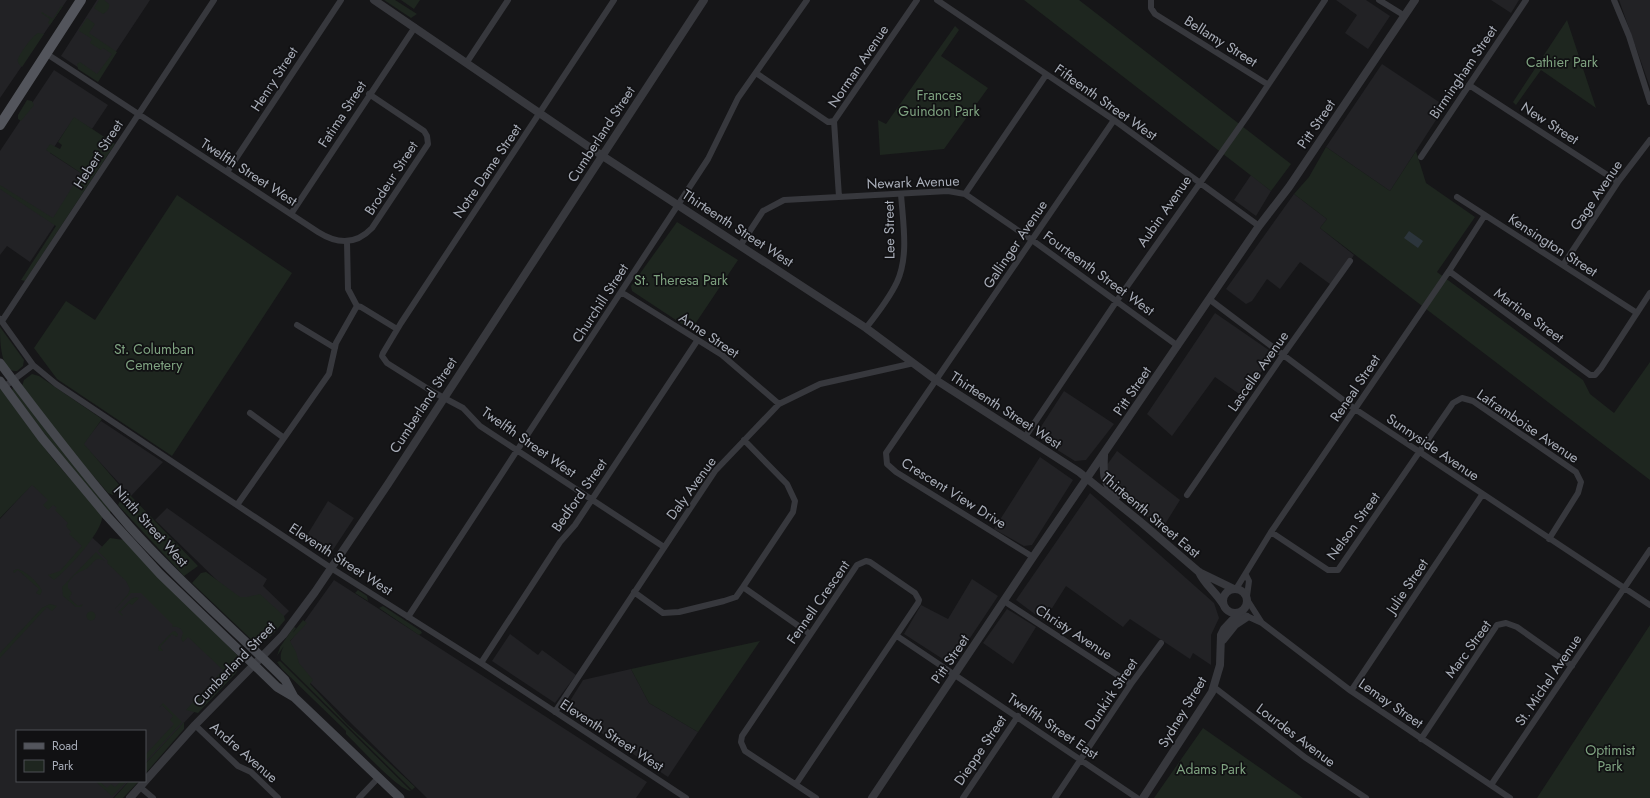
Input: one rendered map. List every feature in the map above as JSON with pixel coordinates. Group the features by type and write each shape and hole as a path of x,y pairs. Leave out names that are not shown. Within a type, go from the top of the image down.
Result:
{"main road":[{"path":"0,125 82,0"},
{"name":"Ninth Street West","path":"0,363 71,456 130,527 173,572 285,680 294,697"},
{"name":"Ninth Street West","path":"2,384 42,438 107,516 160,574 277,687 294,697 400,798"}],"street":[{"name":"Hebert Street","path":"1,320 214,0"},
{"name":"Henry Street","path":"228,172 340,0"},
{"name":"Thirteenth Street West","path":"374,0 540,113 866,328 936,380 1087,478"},
{"path":"467,62 508,0"},
{"name":"Notre Dame Street","path":"382,356 382,353 396,330 614,0"},
{"name":"Cumberland Street","path":"146,780 195,725 286,630 331,568 704,0"},
{"name":"Churchill Street","path":"408,617 708,159 738,98 807,0"},
{"name":"Norman Avenue","path":"839,198 834,121 917,0"},
{"name":"Fifteenth Street West","path":"937,0 1114,120 1198,183 1259,226"},
{"name":"Bellamy Street","path":"1151,0 1151,8 1155,14 1267,84"},
{"name":"Aubin Avenue","path":"1025,438 1116,302 1198,183 1248,115 1267,84 1325,0"},
{"path":"1379,0 1405,16"},
{"name":"Pitt Street","path":"872,798 1033,557 1259,226 1289,187 1415,0"},
{"name":"Birmingham Street","path":"1421,156 1526,0"},
{"path":"1614,0 1629,36 1650,102"},
{"name":"Fatima Street","path":"290,214 415,27"},
{"name":"Twelfth Street West","path":"47,54 326,237 347,242"},
{"path":"756,73 828,122 834,121"},
{"name":"Newark Avenue","path":"740,246 763,211 784,200 948,191 965,194 1046,75"},
{"name":"New Street","path":"1469,85 1618,182"},
{"name":"Brodeur Street","path":"347,242 365,235 375,224 428,144 424,131 369,94"},
{"name":"Gallinger Avenue","path":"936,380 1114,120"},
{"name":"Gage Avenue","path":"1563,265 1618,182 1650,140"},
{"name":"Lee Street","path":"866,328 897,282 902,269 904,242 901,194"},
{"name":"Fourteenth Street West","path":"965,194 1032,240 1178,346"},
{"name":"Kensington Street","path":"1456,197 1637,313"},
{"name":"Reneal Street","path":"1235,589 1246,575 1248,567 1449,271 1485,215"},
{"path":"347,242 348,289 357,306"},
{"name":"Lascelle Avenue","path":"1187,495 1283,354 1350,261"},
{"name":"Martine Street","path":"1449,271 1590,375 1595,375 1601,368 1637,313"},
{"name":"Anne Street","path":"621,292 697,341 722,355 779,404"},
{"path":"1637,313 1650,293"},
{"name":"Sunnyside Avenue","path":"1209,299 1356,409 1482,495 1650,605"},
{"path":"357,306 361,306 396,330"},
{"path":"237,505 328,374 335,348 357,306"},
{"name":"Eleventh Street West","path":"1,320 33,365 69,392 331,568 481,663 683,797"},
{"path":"297,325 335,348"},
{"name":"Bedford Street","path":"481,663 560,542 575,525 697,341"},
{"name":"Twelfth Street West","path":"382,356 387,363 422,386 463,408 480,426 516,451 664,547"},
{"name":"Daly Avenue","path":"555,712 715,471 779,404 820,384 914,363"},
{"path":"2,384 13,380 33,365"},
{"name":"Crescent View Drive","path":"936,380 886,453 886,464 1033,557"},
{"name":"Laframboise Avenue","path":"1419,452 1453,402 1462,398 1473,401 1576,472 1581,482 1578,493 1549,539"},
{"path":"250,413 284,438"},
{"path":"634,592 663,613 679,612 736,597 793,512 795,501 787,484 744,440"},
{"name":"Nelson Street","path":"1272,532 1328,570 1338,570 1419,452"},
{"path":"1104,455 1103,469 1106,485 1126,509"},
{"name":"Thirteenth Street East","path":"1087,478 1126,509 1199,572 1235,589"},
{"name":"Julie Street","path":"1352,691 1482,495"},
{"name":"St. Michel Avenue","path":"1491,785 1650,550"},
{"name":"Fennell Crescent","path":"796,784 918,603 917,595 870,562 866,561 857,565 742,736 741,742 745,751 816,798"},
{"name":"Thirteenth Street East","path":"1199,572 1204,583 1217,594 1223,604"},
{"name":"Reneal Street","path":"1246,575 1248,581 1247,599"},
{"path":"743,587 810,634"},
{"path":"1235,589 1242,590 1247,599 1246,609 1242,614 1229,612 1223,604 1225,594 1235,589"},
{"name":"Lemay Street","path":"1247,599 1262,623"},
{"name":"Christy Avenue","path":"1004,601 1131,684"},
{"name":"Lemay Street","path":"1242,614 1262,623 1352,691 1510,798"},
{"name":"Sydney Street","path":"1143,798 1214,687 1220,665 1221,642 1224,629 1242,614"},
{"name":"Marc Street","path":"1421,739 1497,625 1506,623 1517,627 1572,666"},
{"path":"897,636 956,674"},
{"name":"Dunkirk Street","path":"1055,798 1131,684 1161,643"},
{"name":"Twelfth Street East","path":"956,674 1137,798"},
{"name":"Lourdes Avenue","path":"1214,687 1317,766 1366,798"},
{"name":"Dieppe Street","path":"963,798 1018,716"},
{"name":"Andre Avenue","path":"195,725 238,766 251,772 278,798"},
{"path":"359,798 378,778"},
{"name":"Cumberland Street","path":"130,798 144,782"},
{"path":"140,787 153,798"}],"shaded area":[{"path":"0,0 67,0 0,98"},
{"path":"97,0 150,0 97,80 61,56"},
{"path":"1336,0 1366,0 1390,16 1368,49 1345,33 1357,15"},
{"path":"1491,0 1519,0 1511,13"},
{"path":"1619,0 1650,0 1650,87"},
{"path":"1382,64 1445,106 1390,191 1326,147"},
{"path":"54,70 108,105 92,129 74,118 50,153 87,177 30,262 7,246 0,255 0,151"},
{"path":"1251,175 1271,191 1256,216 1234,200"},
{"path":"1294,194 1327,219 1320,228 1354,255 1334,287 1300,262 1280,289 1267,279 1252,301 1246,304 1226,289"},
{"path":"1409,231 1423,241 1418,248 1404,238"},
{"path":"1215,313 1273,353 1245,398 1215,377 1172,436 1147,414"},
{"path":"1064,391 1114,424 1086,460 1075,461 1035,436"},
{"path":"101,421 163,462 131,496 83,444"},
{"path":"1117,451 1180,500 1162,529 1106,482 1104,469"},
{"path":"1040,457 1073,480 1032,545 1024,546 994,529"},
{"path":"33,483 235,669 146,763 146,730 16,730 16,782 128,782 113,798 0,798 0,519"},
{"path":"1090,493 1214,603 1219,618 1211,635 1211,665 1193,653 1190,659 1130,619 1123,627 1066,586 1044,621 1016,600"},
{"path":"328,501 354,518 329,556 304,540"},
{"path":"167,508 267,579 263,586 289,611 269,631 155,520"},
{"path":"972,579 998,596 952,665 904,634 921,605 948,619"},
{"path":"334,580 647,782 636,798 427,798 281,654"},
{"path":"1007,609 1036,627 1013,664 983,643"},
{"path":"510,634 538,655 542,650 576,675 555,703 492,661"},
{"path":"631,669 649,703 698,732 668,777 565,709 583,680"}],"green space":[{"path":"99,0 104,0 109,4 108,10 103,14 94,8"},
{"path":"384,0 395,0 417,14 411,18"},
{"path":"401,0 420,0 414,9"},
{"path":"1024,0 1079,0 1291,164 1271,191"},
{"path":"61,6 63,6 50,25 48,23 50,19 41,13 42,12 53,19"},
{"path":"87,18 95,24 89,33 117,52 98,82 78,69 77,64 80,62 97,74 112,54 103,48 101,50 90,43 92,39 79,31"},
{"name":"Cathier Park","path":"1567,20 1596,108 1541,70 1516,105 1513,102"},
{"name":"Frances Guindon Park","path":"955,26 959,30 941,56 988,88 944,149 880,155 878,120 886,124"},
{"path":"38,33 44,34 22,67 18,62 19,56"},
{"path":"27,100 32,101 34,105 21,121 18,119 18,115"},
{"path":"74,117 115,144 25,281 21,280 56,226 0,189 0,185 53,218 81,173 46,150 50,144 60,149 62,145 58,142"},
{"path":"1326,147 1390,191 1416,151 1426,183 1475,217 1437,272 1583,380 1590,394 1614,413 1650,362 1650,480 1320,228 1327,219 1294,194 1309,177"},
{"name":"St. Columban Cemetery","path":"177,195 292,273 172,456 57,379 34,348 66,301 95,320"},
{"name":"St. Theresa Park","path":"677,222 738,260 691,330 632,291 631,286"},
{"path":"0,327 24,360 23,366 17,371 11,370 7,367 4,361 1,347"},
{"path":"32,374 39,376 102,419 84,444 121,487 113,495 108,493 71,450 22,386 24,380"},
{"path":"13,387 112,510 109,513 49,440 12,391"},
{"path":"0,388 53,459 102,515 101,522 97,530 84,550 54,580 48,575 60,571 82,546 69,534 71,532 66,526 68,523 55,510 57,508 53,505 48,510 43,505 48,500 32,485 0,518"},
{"path":"129,494 198,566 184,576 118,505 120,501"},
{"path":"110,538 124,540 238,656 240,665 236,673 198,713 186,710 223,670 188,637 183,642 181,639 183,633 181,630 178,627 172,627 173,625 141,593 131,593 115,609 128,594 130,589 126,581 107,563 108,561 98,551"},
{"path":"96,552 105,561 99,559 94,561 89,567 74,576 68,583 68,588 72,593 69,598 78,606 83,604 81,607 76,607 63,596 62,587"},
{"path":"17,569 28,574 35,581 42,591 40,595 36,593 39,589 18,570 14,573 13,571"},
{"path":"206,572 240,597 260,594 284,616 285,620 267,639 258,642 253,641 192,583 201,573"},
{"path":"358,590 367,596 368,601 355,593"},
{"path":"136,597 139,598 132,605 129,603 120,612 123,615 122,616 118,612 131,599"},
{"path":"50,604 57,606 52,611 47,607 0,658 0,653 42,608"},
{"path":"383,606 422,633 419,635 379,608"},
{"path":"89,612 93,612 95,616 93,620 89,620 87,618 87,614"},
{"path":"303,620 307,623 290,641 296,652 299,663 313,680 310,684 347,724 415,787 412,790 281,660 282,650 285,644"},
{"name":"Optimist Park","path":"1650,625 1650,798 1537,798"},
{"path":"294,627 296,628 277,656 280,647"},
{"path":"175,631 178,634 177,637 172,634 160,647 163,651 159,651 158,647 172,632"},
{"path":"760,641 698,732 649,703 631,669"},
{"path":"280,661 411,791 405,789 397,783 378,766 346,734 346,731 282,669 277,662"},
{"path":"163,703 182,722 146,761 146,754 174,724 170,720 173,716 162,705 159,708"},
{"path":"184,722 184,729 146,773 146,763"},
{"name":"Adams Park","path":"1203,728 1303,798 1154,798"},
{"path":"96,782 100,782 107,788 111,784 115,787 120,782 126,782 112,796"},
{"path":"128,782 138,782 123,798 114,798"}]}
